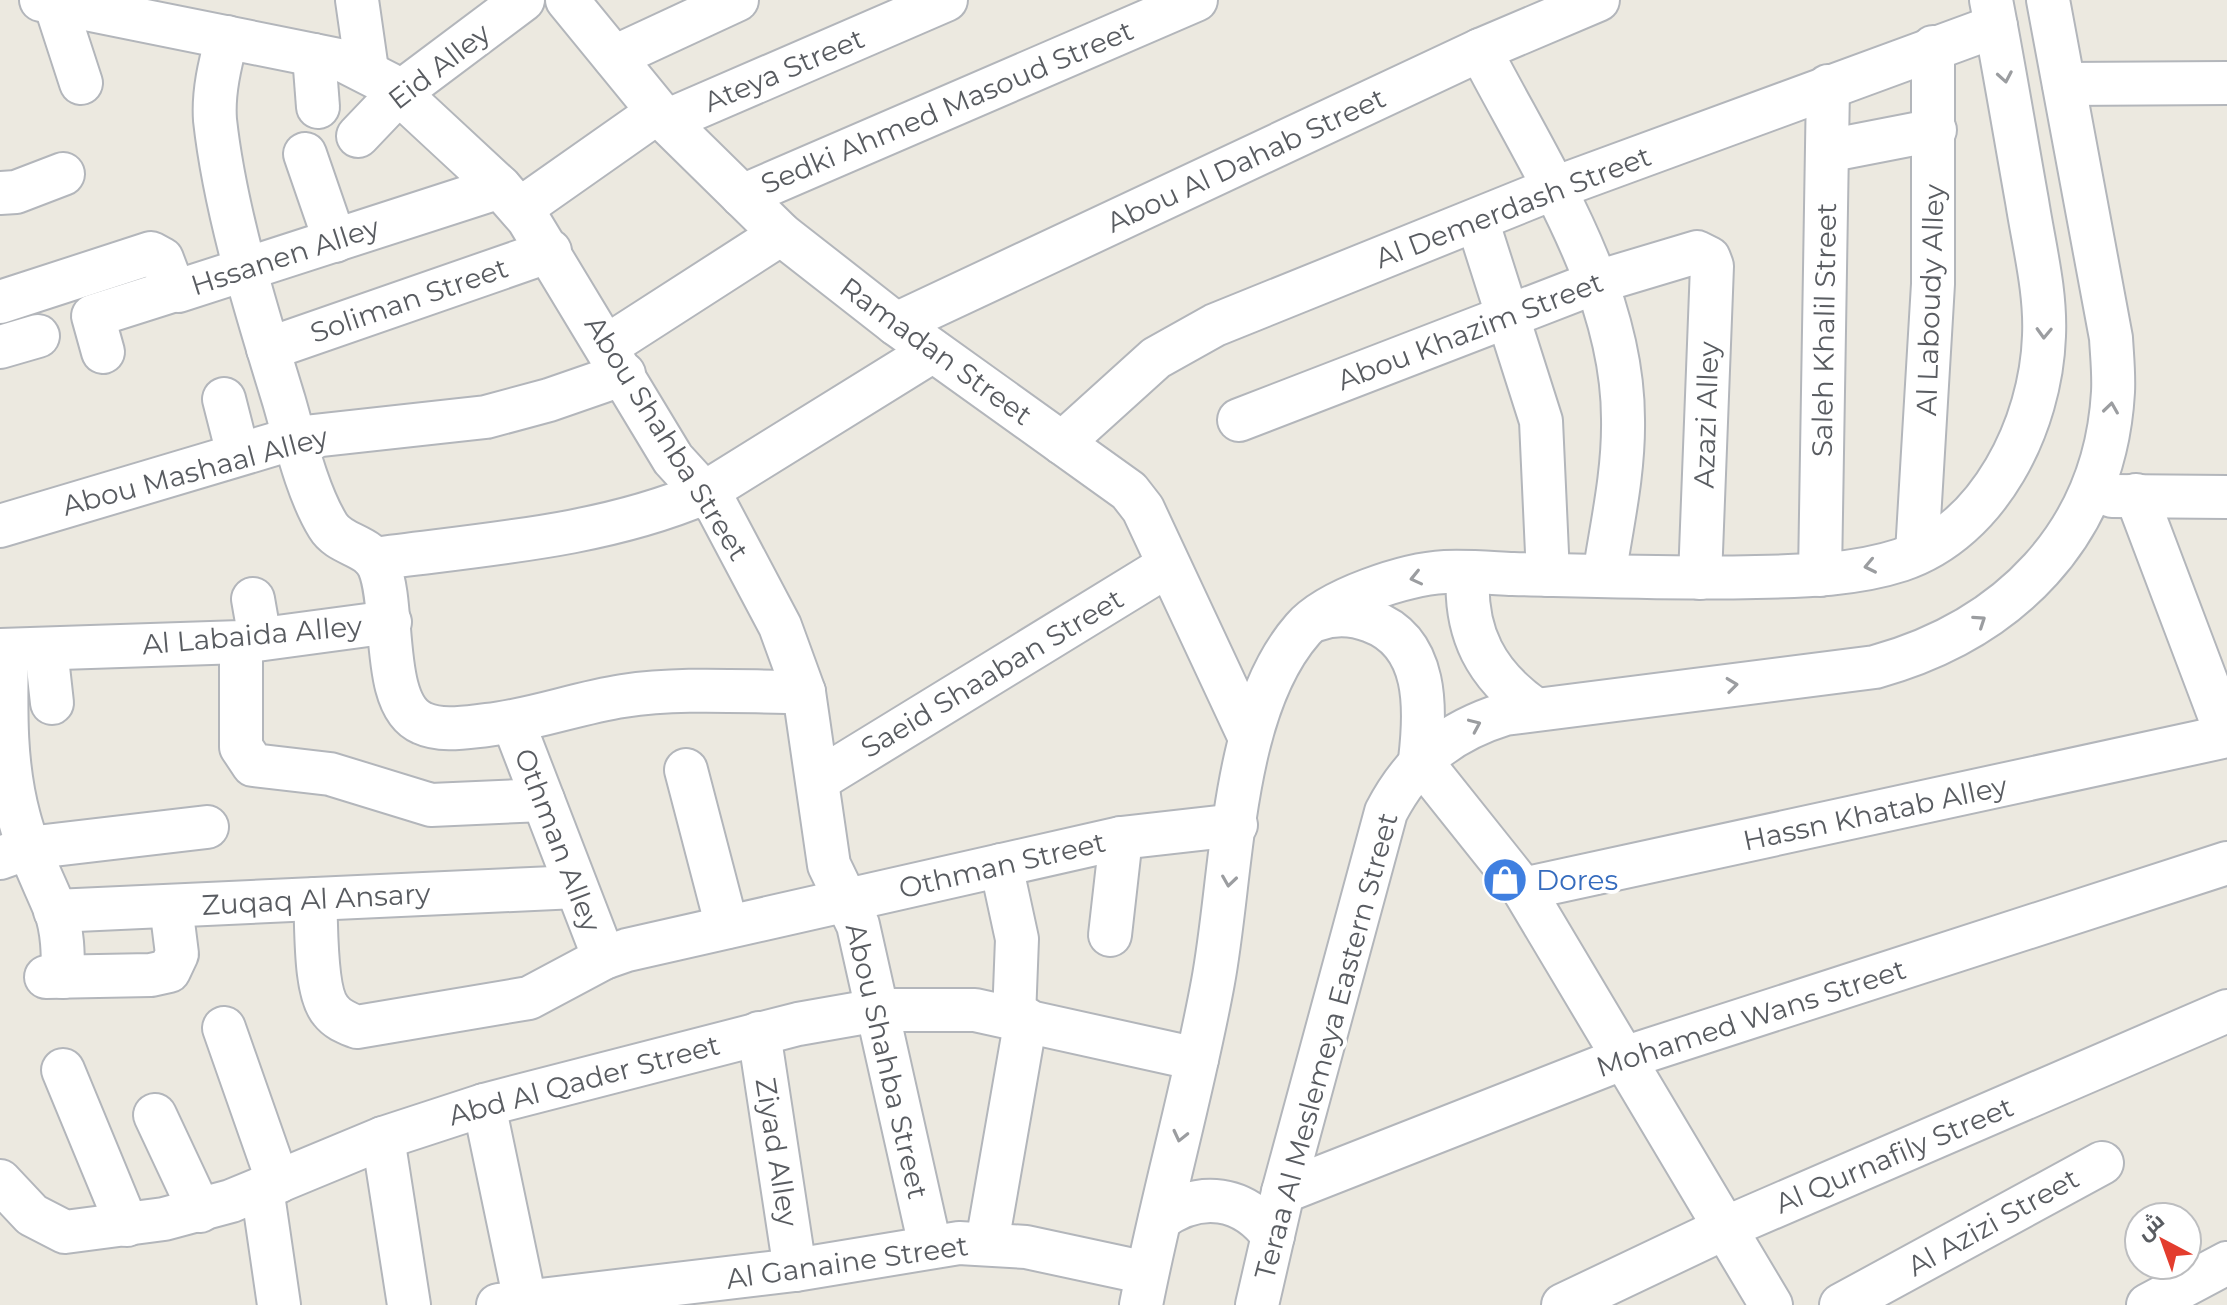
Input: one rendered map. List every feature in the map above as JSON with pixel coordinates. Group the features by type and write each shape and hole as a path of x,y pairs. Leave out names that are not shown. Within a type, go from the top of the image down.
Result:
{"street":[{"path":"357,0 383,82"},
{"name":"Eid Alley","path":"358,136 383,82 523,0"},
{"name":"Ramadan Street","path":"567,0 662,117 781,234 896,324 1129,491 1143,509 1249,736"},
{"path":"614,57 737,0"},
{"name":"Ateya Street","path":"510,198 662,117 946,0"},
{"name":"Sedki Ahmed Masoud Street","path":"742,196 1196,0"},
{"name":"Abou Al Dahab Street","path":"896,324 1480,50 1598,0"},
{"name":"Teraa Al Meslemeya Eastern Street","path":"1257,1305 1283,1192 1386,812 1420,760 1476,723 1535,709 1875,667 1905,659 1963,632 2023,588 2073,530 2090,498 2106,445 2113,392 2111,338 2048,0"},
{"path":"48,1 81,83"},
{"name":"Abou Shahba Street","path":"48,1 314,55 383,82 510,198 550,251 678,467 721,515 780,626 804,692 829,865 858,925 930,1246"},
{"path":"1144,1289 1213,983 1249,736 1277,666 1307,623 1360,595 1442,572 1700,578 1820,575 1899,560 1943,543 1971,515 1995,484 2015,450 2040,376 2044,302 1993,13"},
{"name":"Al Demerdash Street","path":"1062,443 1129,380 1185,340 1552,189 1933,47 1993,13"},
{"path":"227,37 217,76 197,117 246,269 295,438 328,527 374,559 379,568 390,622"},
{"name":"Al Laboudy Alley","path":"1917,553 1933,284 1933,47"},
{"path":"1480,50 1597,282 1612,326 1623,419 1621,466 1604,576"},
{"path":"314,55 318,107"},
{"path":"2064,84 2227,83"},
{"name":"Saleh Khalil Street","path":"1820,575 1828,86"},
{"path":"1827,151 1935,130"},
{"path":"305,154 335,241"},
{"path":"0,193 16,192 63,174"},
{"name":"Hssanen Alley","path":"0,302 151,253 162,259 175,290 335,241 510,198"},
{"path":"1477,220 1541,421 1548,575"},
{"name":"Abou Mashaal Alley","path":"0,526 295,438 486,417 549,400 615,360 781,234"},
{"name":"Soliman Street","path":"268,349 550,251"},
{"name":"Abou Khazim Street","path":"1239,420 1597,282 1690,251 1704,254"},
{"name":"Azazi Alley","path":"1700,578 1712,266 1704,254"},
{"path":"103,352 93,316 175,290"},
{"path":"374,559 581,530 648,514 704,493 933,351"},
{"path":"224,399 238,454"},
{"path":"2136,495 2227,736"},
{"path":"2090,498 2136,495 2227,497"},
{"name":"Saeid Shaaban Street","path":"818,780 1167,566"},
{"path":"1468,573 1466,600 1470,627 1480,652 1494,675 1535,709"},
{"path":"253,599 241,747 253,765 330,774 431,805 543,800"},
{"path":"1307,623 1324,617 1358,617 1383,626 1411,653 1424,705 1420,760 1523,889 1771,1305"},
{"name":"Al Labaida Alley","path":"18,650 250,640 390,622 397,694 411,718 433,728 513,722 624,696 673,692 804,692"},
{"path":"18,650 52,703"},
{"path":"18,650 8,756 14,853 55,911 62,941 54,977 151,975 169,971 177,954 171,906"},
{"name":"Othman Alley","path":"513,722 604,958"},
{"name":"Hassn Khatab Alley","path":"1523,889 2227,736"},
{"path":"686,770 727,927"},
{"name":"Othman Street","path":"315,899 322,993 328,1009 341,1021 357,1027 529,998 604,958 727,927 1121,838 1236,825"},
{"path":"14,853 207,827"},
{"path":"1110,935 1121,838"},
{"name":"Mohamed Wans Street","path":"1283,1192 1624,1058 2227,863"},
{"path":"987,1243 1020,1018 1017,939 1001,865"},
{"name":"Zuqaq Al Ansary","path":"55,911 576,887"},
{"name":"Abd Al Qader Street","path":"0,1181 32,1215 65,1232 127,1225 200,1211 383,1138 484,1105 759,1033 878,1010 944,1008 1020,1018 1197,1059"},
{"name":"Al Qurnafily Street","path":"1563,1305 1725,1228 2227,1011"},
{"path":"224,1028 270,1185 279,1305"},
{"name":"Ziyad Alley","path":"759,1033 795,1270"},
{"path":"63,1070 127,1225"},
{"path":"484,1105 511,1303"},
{"path":"155,1115 200,1211"},
{"path":"383,1138 409,1305"},
{"name":"Al Azizi Street","path":"1841,1305 2102,1163"},
{"path":"1160,1219 1175,1208 1211,1199 1247,1209 1273,1236"},
{"name":"Al Ganaine Street","path":"511,1303 795,1270 930,1246 987,1243 1026,1247 1144,1289"},
{"path":"2148,1305 2227,1263"}],"place":[{"name":"Dores","path":"1505,880"}]}
